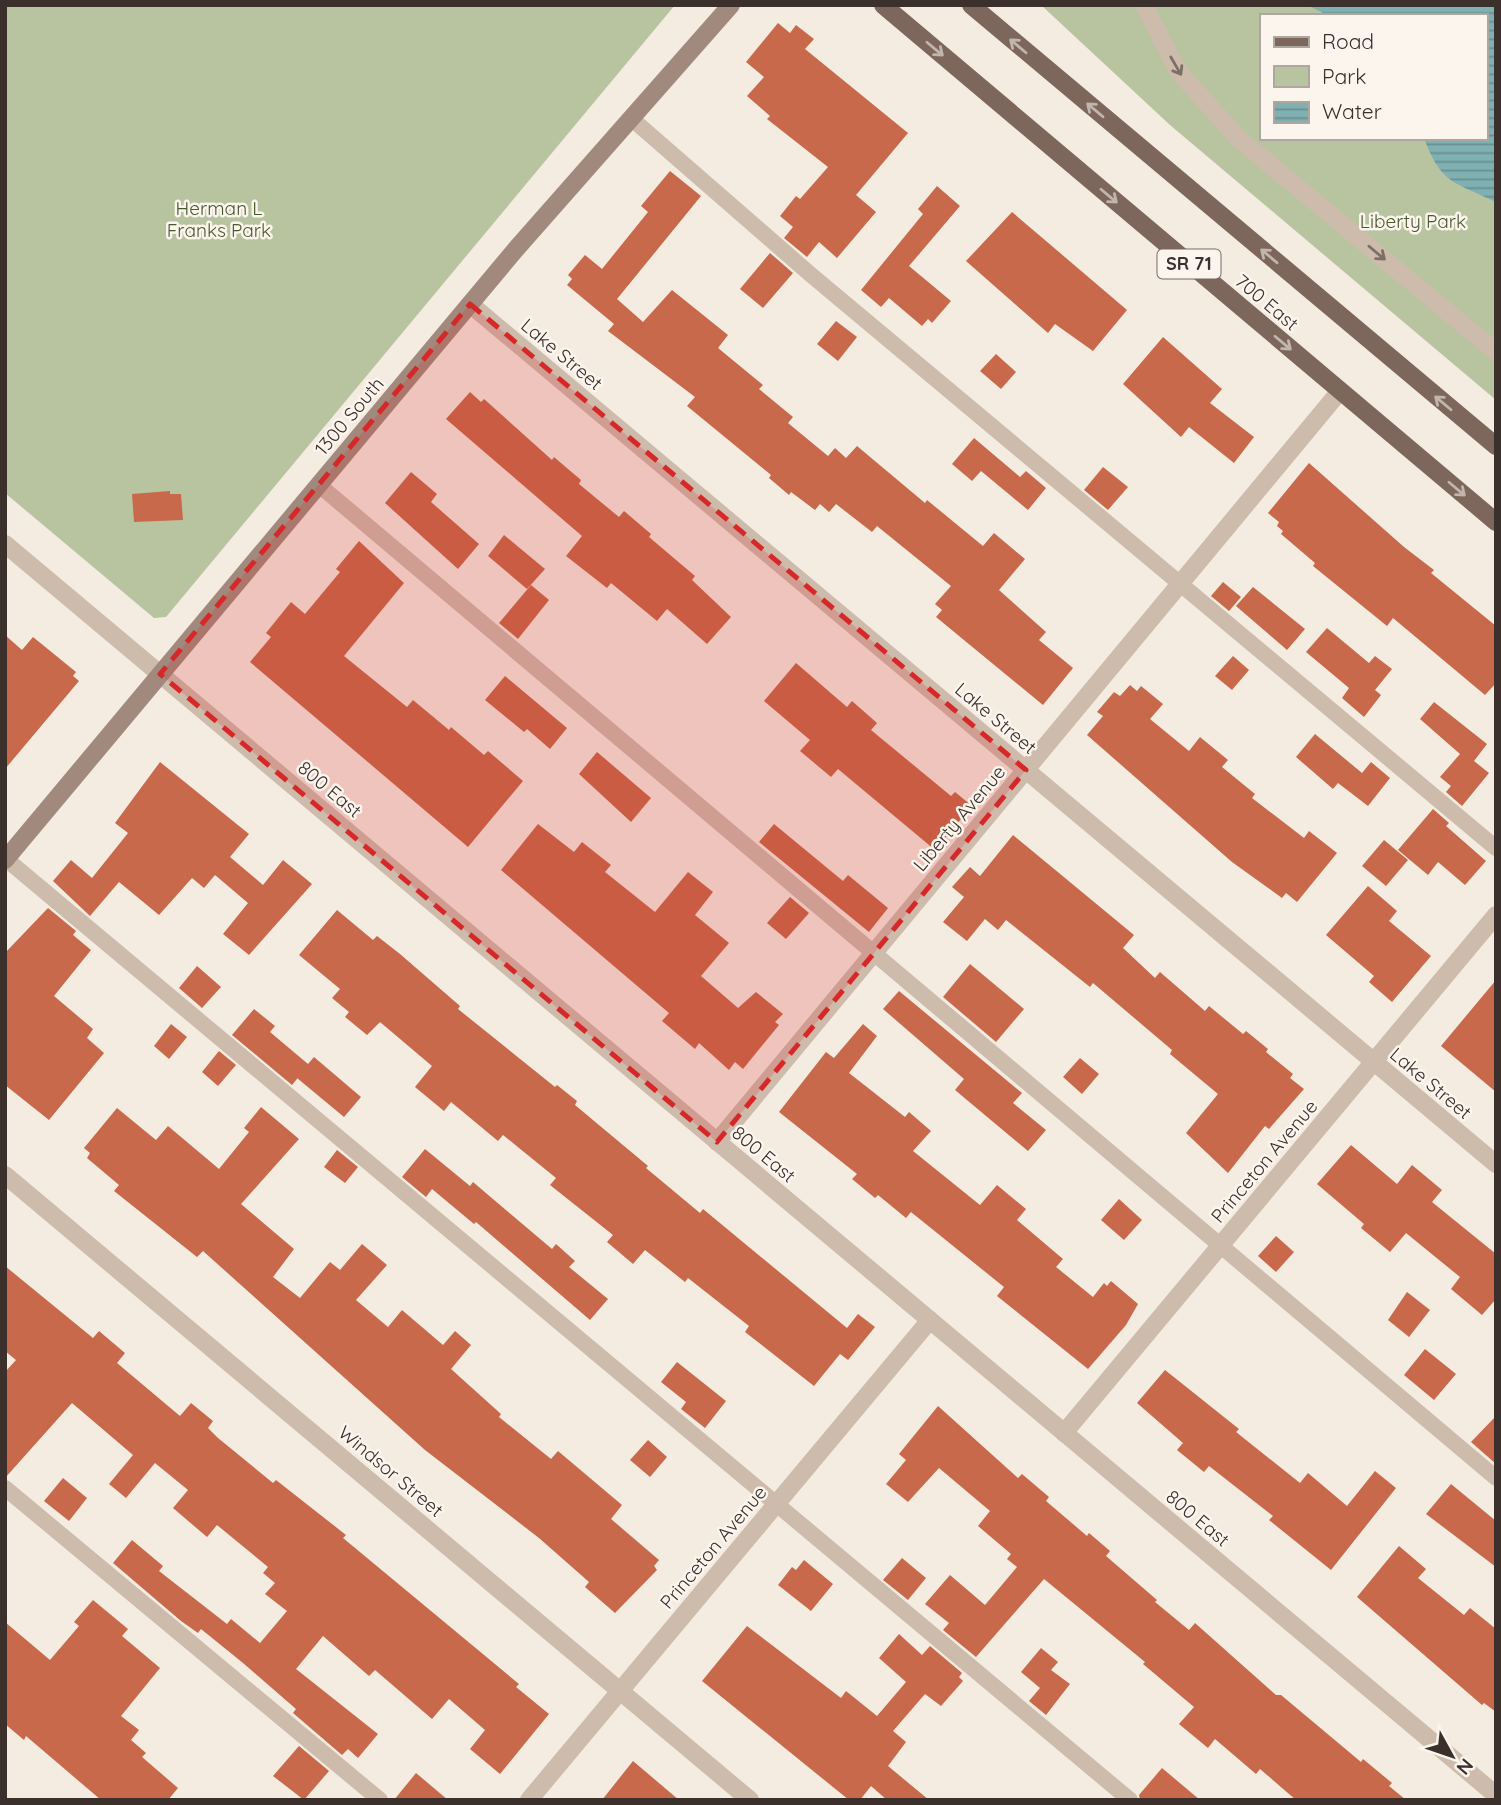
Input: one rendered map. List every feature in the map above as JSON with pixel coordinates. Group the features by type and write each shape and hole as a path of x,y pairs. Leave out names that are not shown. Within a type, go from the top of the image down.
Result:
{"main road":[{"name":"700 East","path":"883,5 1496,522"},
{"name":"700 East","path":"971,5 1496,446"}],"street":[{"name":"1300 South","path":"6,859 470,304 731,5"},
{"path":"1144,5 1178,71 1238,138 1496,352"},
{"name":"Lake Street","path":"470,304 1496,1164"},
{"name":"Liberty Avenue","path":"717,1142 1340,391"},
{"name":"800 East","path":"5,544 1496,1795"},
{"name":"Princeton Avenue","path":"1064,1433 1496,915"},
{"name":"Windsor Street","path":"5,1175 750,1800"},
{"name":"Princeton Avenue","path":"528,1800 930,1320"}],"lane":[{"path":"632,119 820,283 1496,848"},
{"path":"318,485 1496,1478"},
{"path":"6,859 1130,1800"},
{"path":"5,1488 380,1800"}],"highlighted area":[{"path":"470,304 1026,770 717,1142 160,674"}],"green space":[{"name":"Herman L Franks Park","path":"5,5 675,5 166,617 154,618 5,493"},
{"name":"Liberty Park","path":"1041,5 1496,5 1496,400 1170,125"}],"water":[{"path":"1307,5 1496,5 1496,202 1451,180 1437,165 1425,140 1487,140 1487,14 1325,14"}],"building":[{"path":"778,23 790,33 796,25 814,39 805,49 908,133 856,195 876,212 837,258 819,242 807,257 784,238 793,227 780,216 796,196 800,199 828,167 767,119 770,116 747,96 764,77 746,62"},
{"path":"670,171 701,196 617,299 643,322 672,290 728,335 718,348 763,385 759,389 793,417 788,423 828,456 835,448 846,458 857,446 925,503 927,500 983,546 994,533 1025,559 999,590 1046,632 1039,640 1073,668 1043,705 936,617 942,610 935,604 951,586 877,526 872,532 836,504 829,512 820,504 815,510 791,492 789,495 769,478 771,475 687,406 695,397 608,331 614,324 567,285 572,279 568,275 585,255 602,269 648,212 641,206"},
{"path":"937,186 960,206 909,266 951,301 932,323 928,319 922,326 889,298 881,307 861,290 923,214 918,209"},
{"path":"1012,212 1127,310 1093,351 1055,324 1048,333 966,261"},
{"path":"770,253 793,273 763,308 740,289"},
{"path":"836,321 857,337 838,361 817,344"},
{"path":"1163,337 1222,389 1210,403 1254,437 1234,463 1189,427 1181,437 1123,384"},
{"path":"996,354 1016,372 1001,389 980,371"},
{"path":"470,392 481,402 484,399 552,460 554,457 581,480 579,484 619,517 624,511 651,534 649,537 695,576 692,580 731,617 707,644 667,609 657,621 611,583 607,588 566,556 582,536 446,419"},
{"path":"974,438 1020,477 1026,471 1046,488 1028,510 981,471 972,481 952,464"},
{"path":"1309,463 1434,570 1431,573 1496,626 1496,683 1485,695 1393,618 1387,626 1313,566 1315,563 1281,534 1283,531 1277,526 1279,522 1268,513"},
{"path":"1103,467 1128,487 1108,510 1084,490"},
{"path":"411,472 437,494 431,502 479,544 458,569 385,503"},
{"path":"170,491 170,494 181,494 183,520 134,522 132,494"},
{"path":"504,535 545,569 527,589 488,556"},
{"path":"359,541 404,583 344,656 407,707 413,700 484,755 488,751 523,781 468,847 250,662 271,637 266,633 291,602 305,614 340,572 336,569"},
{"path":"1223,582 1241,597 1229,611 1211,596"},
{"path":"531,585 549,600 518,639 499,623"},
{"path":"1253,587 1305,629 1287,650 1236,606"},
{"path":"1327,628 1369,663 1375,656 1392,669 1375,690 1381,695 1364,717 1342,698 1349,688 1306,652"},
{"path":"5,635 22,650 33,637 76,672 73,676 79,681 5,769"},
{"path":"1233,656 1249,670 1232,690 1215,676"},
{"path":"796,663 847,707 852,701 877,723 871,730 951,796 955,792 972,806 935,850 838,769 831,777 800,751 810,740 764,701"},
{"path":"505,676 567,728 550,749 527,729 524,732 485,700"},
{"path":"1130,685 1137,691 1141,686 1163,704 1150,719 1189,751 1200,737 1228,760 1222,767 1255,794 1252,798 1304,838 1309,831 1337,853 1297,902 1286,893 1282,898 1232,862 1087,735 1103,716 1097,712 1114,692 1120,696"},
{"path":"1434,702 1487,744 1474,761 1489,773 1462,806 1446,792 1451,786 1440,777 1460,754 1420,719"},
{"path":"1315,734 1362,773 1371,762 1390,778 1368,806 1338,783 1333,789 1296,757"},
{"path":"597,752 651,798 631,822 579,774"},
{"path":"160,762 249,834 230,857 263,885 283,860 312,884 249,955 223,934 248,903 215,875 204,888 192,878 159,915 119,882 90,916 53,881 71,860 92,878 128,833 115,823"},
{"path":"1433,809 1449,823 1446,826 1486,861 1465,885 1438,862 1428,875 1398,850"},
{"path":"538,824 574,852 582,842 611,865 605,872 655,912 688,872 713,892 695,915 729,943 701,976 738,1008 756,992 783,1014 775,1022 779,1025 743,1069 735,1062 729,1070 699,1043 695,1049 662,1021 669,1013 501,870"},
{"path":"774,824 843,881 848,875 888,908 869,932 759,842"},
{"path":"1013,835 1134,935 1123,948 1155,978 1160,972 1205,1011 1209,1006 1243,1034 1246,1031 1293,1074 1290,1078 1304,1089 1269,1129 1265,1126 1228,1173 1186,1133 1218,1094 1170,1054 1172,1050 1093,983 1090,987 1006,920 998,930 985,919 967,941 943,922 964,897 952,887 970,867 980,876"},
{"path":"1384,840 1408,860 1386,886 1362,866"},
{"path":"1368,886 1397,911 1389,921 1431,956 1392,1002 1369,982 1374,976 1326,935"},
{"path":"790,897 809,913 786,939 767,923"},
{"path":"48,908 76,931 73,935 91,950 54,996 93,1029 87,1038 104,1053 49,1120 5,1085 5,953"},
{"path":"337,910 373,940 377,936 400,954 460,1006 458,1009 555,1087 557,1085 577,1101 575,1105 648,1166 646,1168 700,1213 703,1209 847,1328 858,1314 875,1327 848,1360 840,1354 814,1386 745,1332 749,1326 688,1278 685,1282 645,1250 633,1264 607,1242 613,1235 550,1185 556,1178 503,1135 498,1141 451,1102 444,1111 415,1087 432,1066 380,1022 367,1035 345,1017 349,1012 332,998 340,989 299,955"},
{"path":"970,964 1024,1009 996,1042 943,997"},
{"path":"197,966 221,987 202,1008 179,988"},
{"path":"1496,980 1496,1092 1441,1046"},
{"path":"899,991 1022,1093 1013,1103 1046,1130 1028,1151 955,1090 964,1079 883,1009"},
{"path":"254,1009 275,1026 270,1032 308,1064 314,1057 361,1097 344,1117 297,1078 292,1085 232,1035"},
{"path":"171,1024 187,1037 169,1059 154,1046"},
{"path":"863,1024 877,1036 849,1073 905,1117 909,1112 931,1131 913,1151 980,1205 997,1185 1026,1209 1017,1220 1063,1259 1056,1267 1093,1297 1104,1283 1107,1286 1111,1281 1138,1304 1126,1325 1088,1369 997,1296 1004,1287 911,1212 906,1218 878,1195 875,1198 852,1179 857,1174 779,1112 826,1052 834,1058"},
{"path":"219,1051 236,1065 218,1086 202,1072"},
{"path":"1080,1058 1099,1074 1082,1094 1063,1077"},
{"path":"261,1107 299,1139 241,1204 294,1249 273,1277 300,1298 330,1262 340,1270 362,1244 387,1265 356,1300 388,1327 402,1310 443,1345 455,1331 471,1345 451,1369 501,1414 499,1417 551,1459 558,1451 622,1505 611,1519 659,1560 654,1566 657,1570 615,1613 585,1587 589,1582 539,1538 425,1450 203,1251 197,1257 114,1191 119,1185 87,1158 90,1153 84,1148 117,1108 156,1140 168,1126 219,1169 249,1132 244,1128"},
{"path":"1351,1145 1397,1184 1412,1165 1442,1190 1432,1202 1496,1254 1496,1299 1482,1315 1451,1289 1460,1277 1406,1233 1390,1252 1361,1228 1364,1224 1317,1184"},
{"path":"425,1149 470,1186 473,1182 552,1249 556,1244 575,1261 569,1267 608,1299 590,1320 476,1222 474,1224 432,1189 426,1197 402,1177"},
{"path":"337,1150 358,1167 345,1183 324,1167"},
{"path":"1119,1199 1142,1220 1124,1240 1101,1220"},
{"path":"1276,1236 1294,1252 1276,1272 1258,1256"},
{"path":"5,1266 93,1338 99,1331 125,1353 117,1363 180,1416 191,1403 213,1421 208,1428 218,1438 273,1483 276,1480 346,1535 343,1538 519,1684 516,1687 549,1714 500,1774 470,1749 485,1730 449,1699 432,1719 375,1670 369,1676 323,1636 296,1669 378,1734 358,1758 348,1749 342,1755 293,1713 296,1709 243,1663 201,1629 198,1633 181,1621 113,1563 132,1540 163,1566 159,1571 227,1624 231,1619 260,1643 287,1611 265,1594 275,1583 263,1573 268,1567 217,1525 207,1537 173,1508 188,1490 155,1463 126,1498 109,1484 133,1455 72,1403 5,1478 5,1372 16,1360 5,1351"},
{"path":"1407,1292 1430,1310 1409,1337 1388,1320"},
{"path":"1425,1349 1456,1374 1434,1400 1404,1375"},
{"path":"677,1362 726,1401 705,1428 681,1409 686,1402 661,1382"},
{"path":"1165,1370 1239,1429 1236,1432 1300,1483 1308,1473 1347,1506 1375,1471 1396,1488 1331,1570 1269,1520 1273,1516 1209,1466 1204,1472 1177,1450 1183,1443 1137,1403"},
{"path":"938,1406 1018,1478 1022,1474 1049,1497 1046,1501 1087,1536 1089,1533 1110,1551 1106,1556 1157,1600 1155,1602 1189,1630 1195,1623 1276,1695 1281,1695 1361,1762 1363,1759 1392,1783 1389,1786 1406,1800 1296,1800 1260,1769 1256,1774 1215,1739 1208,1748 1179,1724 1194,1707 1143,1664 1145,1662 1044,1579 976,1657 943,1630 949,1623 925,1604 950,1575 985,1605 1017,1567 1007,1559 1011,1554 978,1526 990,1511 939,1468 908,1502 886,1484 906,1460 899,1454"},
{"path":"1496,1416 1496,1464 1471,1442"},
{"path":"648,1440 667,1457 650,1477 630,1460"},
{"path":"63,1478 87,1498 69,1521 44,1501"},
{"path":"1451,1484 1496,1521 1496,1567 1426,1514"},
{"path":"1399,1546 1426,1569 1418,1578 1464,1615 1470,1608 1496,1629 1496,1712 1484,1703 1482,1705 1357,1597"},
{"path":"902,1558 926,1578 908,1600 883,1580"},
{"path":"804,1560 833,1584 811,1611 778,1585 792,1567 796,1570"},
{"path":"93,1600 128,1629 122,1636 160,1668 121,1716 139,1730 131,1740 146,1753 142,1757 178,1788 168,1800 101,1800 26,1736 24,1740 5,1724 5,1622 50,1660 79,1626 74,1622"},
{"path":"747,1626 841,1698 846,1691 877,1716 906,1682 879,1658 899,1634 922,1655 930,1646 962,1673 959,1677 963,1681 941,1706 925,1694 893,1731 906,1742 888,1766 929,1800 887,1800 871,1786 860,1800 849,1800 702,1681"},
{"path":"1041,1648 1058,1662 1051,1670 1070,1684 1046,1715 1029,1701 1040,1688 1021,1672"},
{"path":"299,1746 329,1771 304,1800 273,1776"},
{"path":"633,1761 679,1800 602,1800"},
{"path":"1162,1768 1200,1800 1140,1800 1139,1795"},
{"path":"416,1773 448,1800 394,1800"}]}
